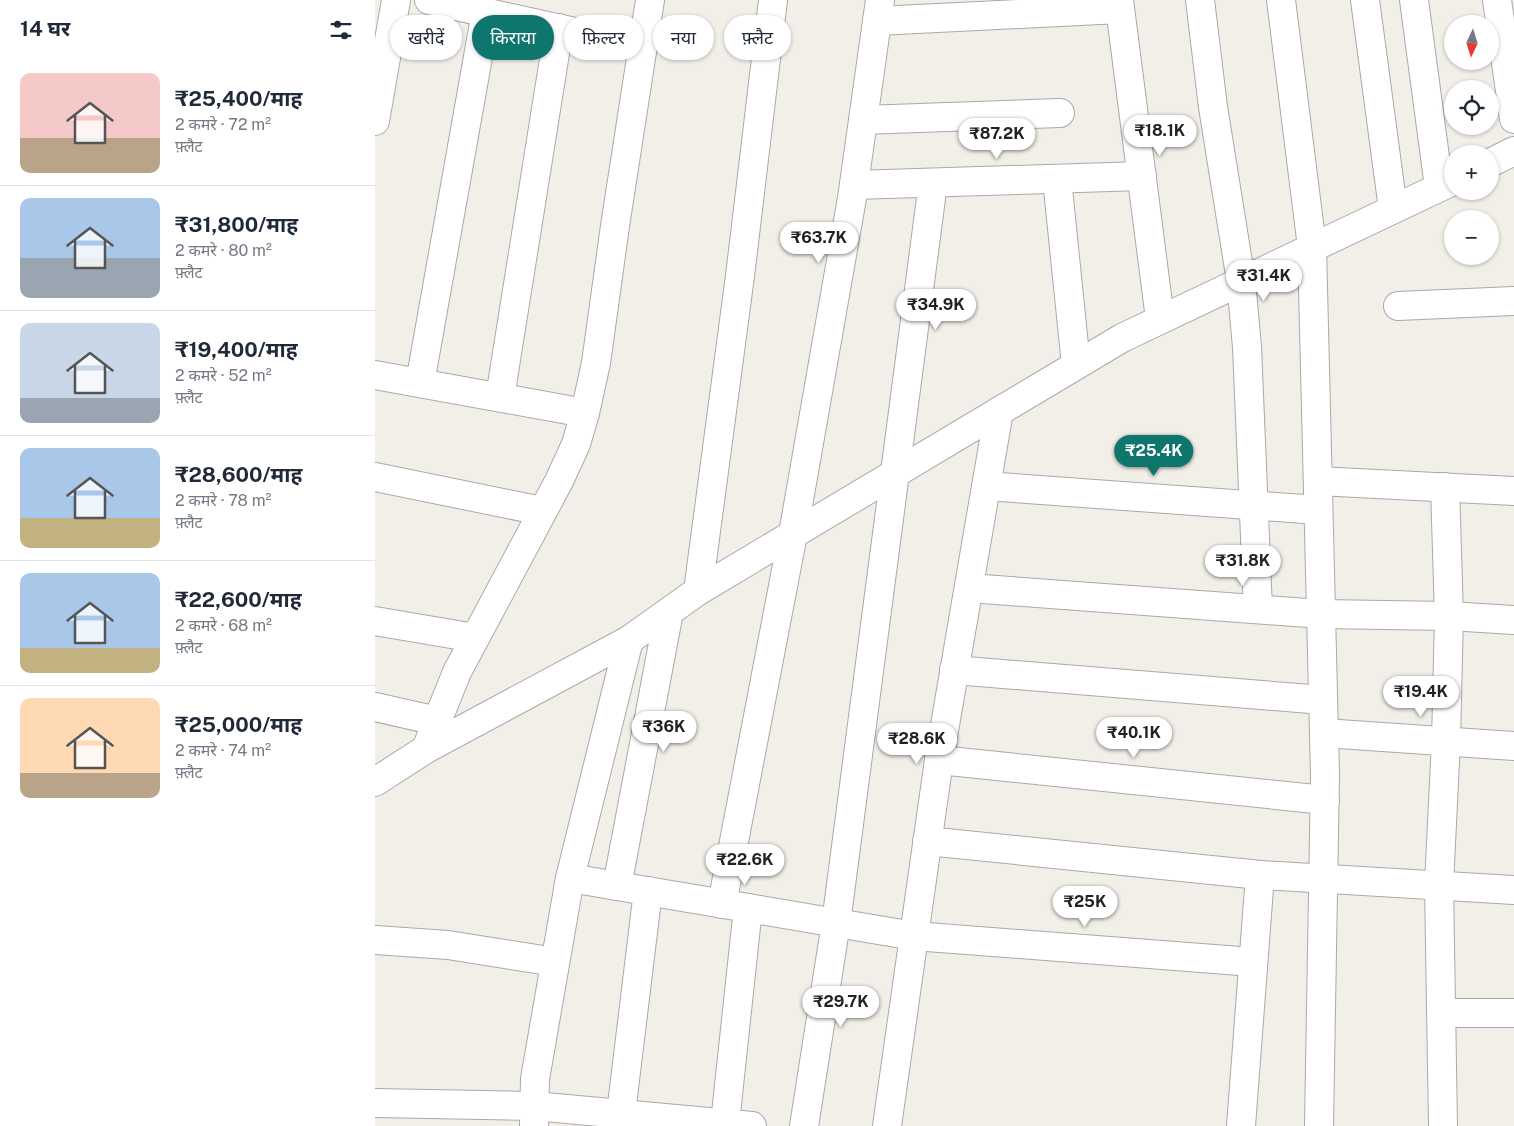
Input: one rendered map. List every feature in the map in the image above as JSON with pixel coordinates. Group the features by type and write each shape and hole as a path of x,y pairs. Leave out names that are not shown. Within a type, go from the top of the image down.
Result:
{"street":[{"path":"375,121 396,0"},
{"path":"429,0 564,29"},
{"path":"643,47 651,0"},
{"path":"698,591 741,266 773,0"},
{"path":"1200,0 1213,107 1241,281 1247,347 1258,609"},
{"path":"1281,0 1312,247 1325,800 1319,1126"},
{"path":"1365,0 1393,209"},
{"path":"1415,0 1444,172"},
{"path":"1497,0 1514,119"},
{"path":"722,904 793,534 854,186 878,11 1119,5 1160,319"},
{"path":"420,383 486,12"},
{"path":"500,397 559,28"},
{"path":"426,749 457,672 559,481 576,444 596,363 641,60"},
{"path":"863,120 1060,113"},
{"path":"1499,158 1514,151"},
{"path":"854,186 1141,176"},
{"path":"1057,179 1076,365"},
{"path":"804,1126 836,923 933,183"},
{"path":"375,782 426,749 629,640 698,591 1122,338 1444,185"},
{"path":"1398,306 1514,301"},
{"path":"375,375 585,412"},
{"path":"887,1126 939,760 999,411"},
{"path":"375,477 542,511"},
{"path":"1318,481 1514,490"},
{"path":"986,486 1319,510"},
{"path":"1443,1126 1439,885 1446,741 1449,616 1445,487"},
{"path":"969,588 1321,614 1449,616 1514,620"},
{"path":"617,886 669,612"},
{"path":"375,622 475,638"},
{"path":"534,1116 535,1079 570,878 629,640"},
{"path":"954,670 1323,700"},
{"path":"375,707 437,721"},
{"path":"1324,733 1514,746"},
{"path":"939,760 1325,800"},
{"path":"927,841 1260,875 1514,890"},
{"path":"1241,1126 1260,875"},
{"path":"570,878 914,936 1253,962"},
{"path":"621,1113 648,891"},
{"path":"725,1123 748,908"},
{"path":"375,940 448,945 555,962"},
{"path":"1441,1013 1514,1013"},
{"path":"375,1103 534,1116 621,1113 752,1126"}]}
